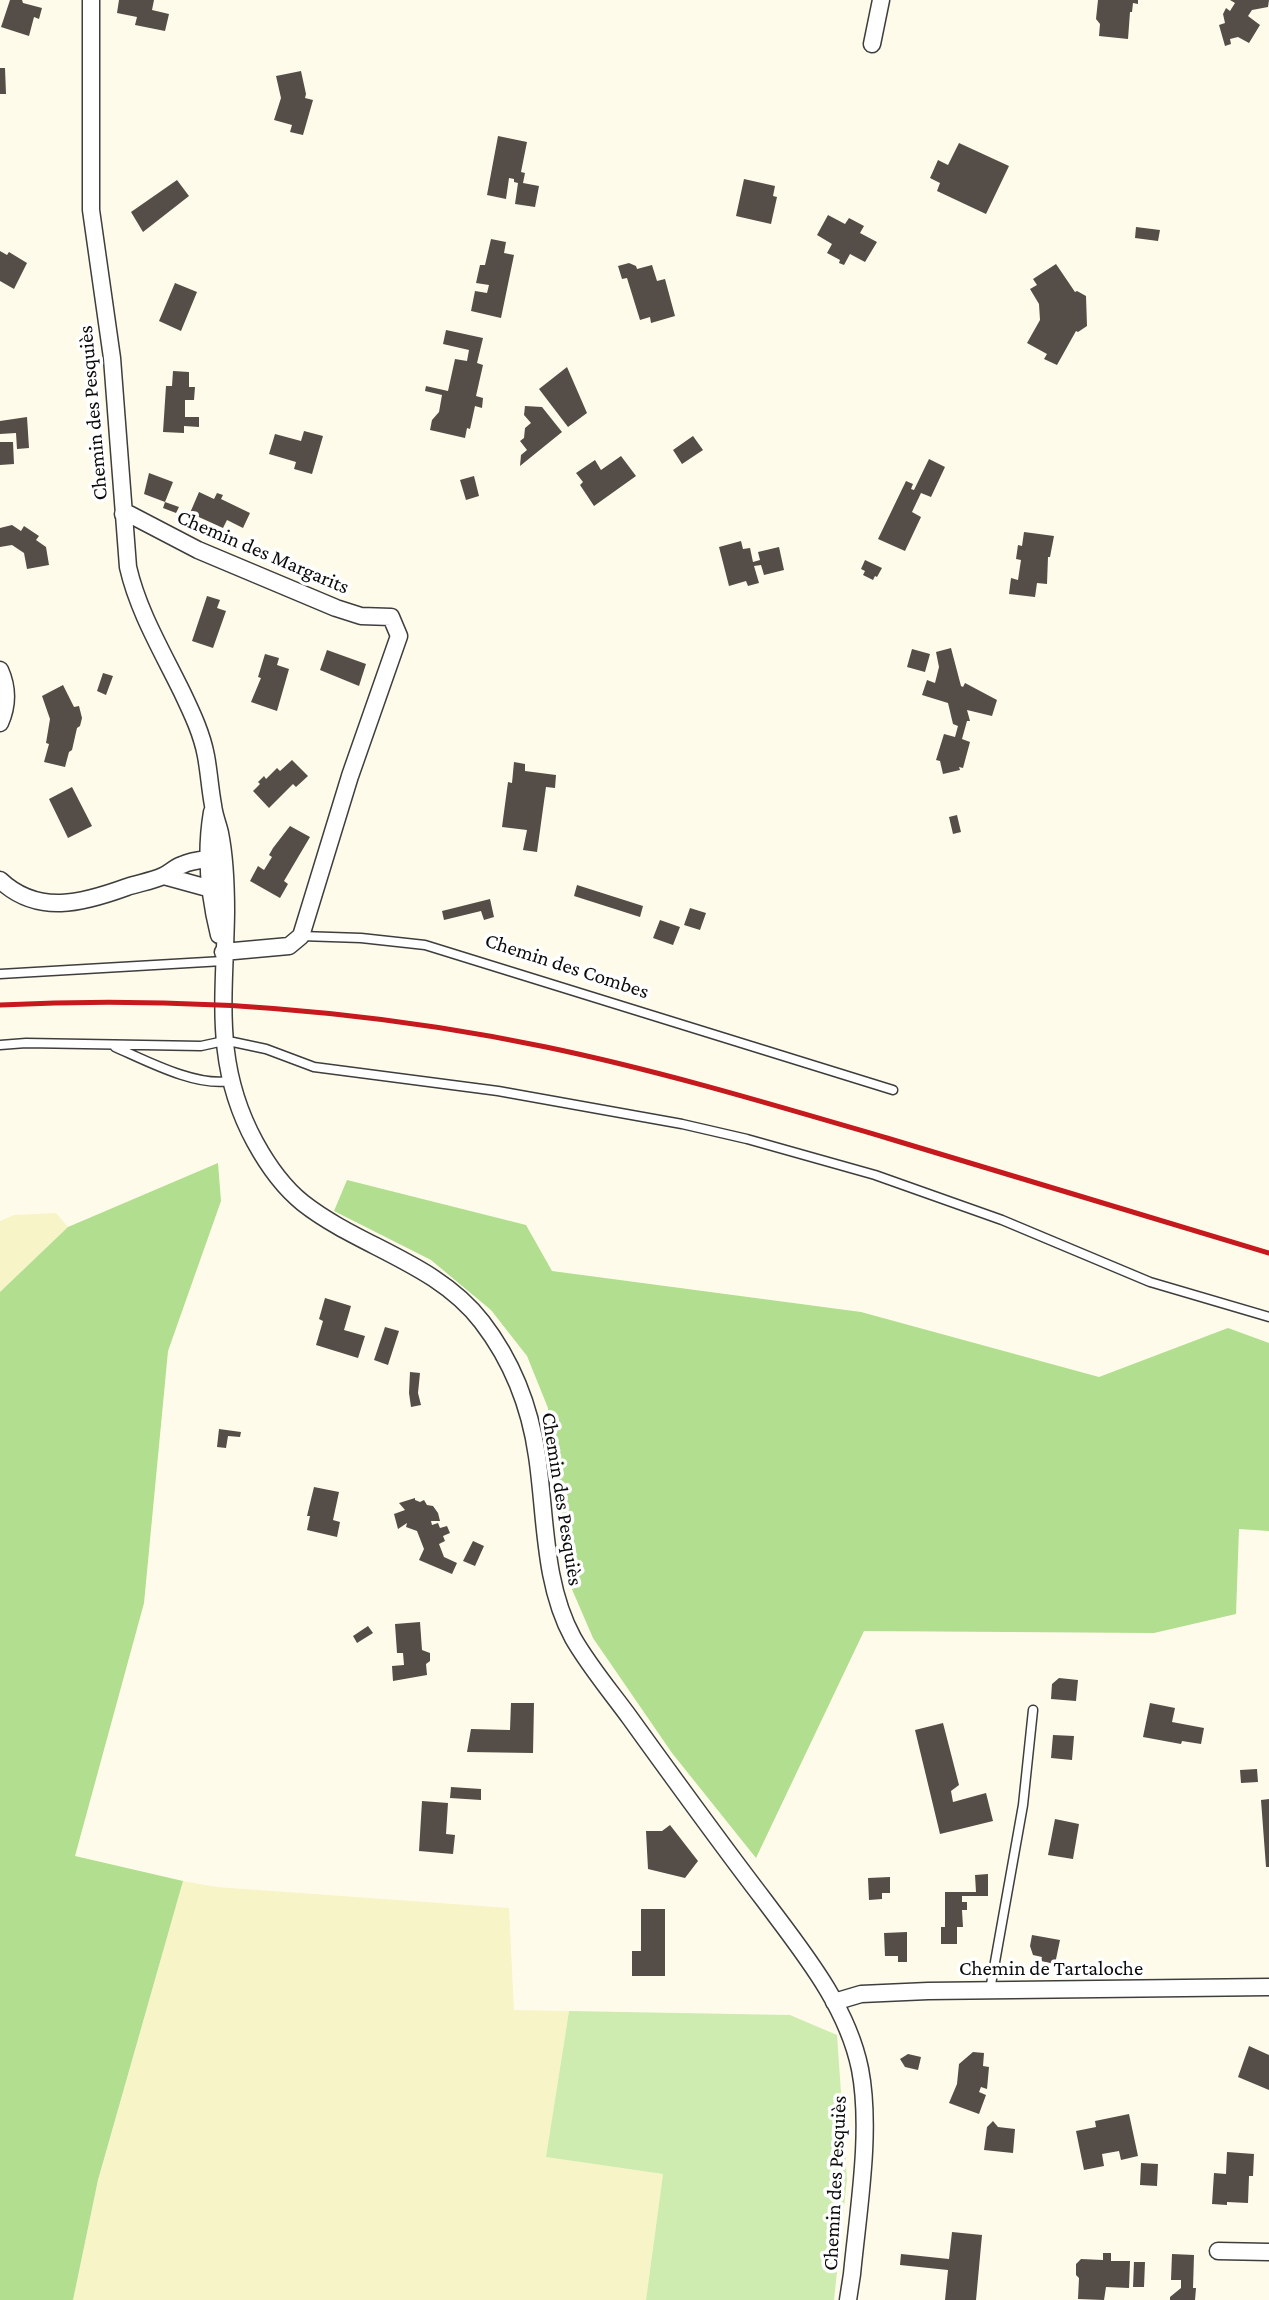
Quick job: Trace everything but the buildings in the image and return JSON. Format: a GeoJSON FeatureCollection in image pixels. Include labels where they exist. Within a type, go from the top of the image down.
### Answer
{"type":"FeatureCollection","features":[{"type":"Feature","properties":{"kind":"street","name":"Chemin des Pesquiès"},"geometry":{"type":"LineString","coordinates":[[91,0],[91,210],[112,358],[128,567],[134,593],[195,719],[206,751],[224,871],[226,912],[223,1041],[230,1081],[253,1139],[282,1183],[302,1202],[327,1219],[422,1271],[461,1298],[480,1318],[498,1345],[516,1376],[527,1408],[537,1452],[548,1557],[559,1604],[573,1638],[804,1954],[852,2037],[860,2071],[865,2114],[848,2300]]}},
{"type":"Feature","properties":{"kind":"street"},"geometry":{"type":"LineString","coordinates":[[872,44],[881,0]]}},
{"type":"Feature","properties":{"kind":"street","name":"Chemin des Margarits"},"geometry":{"type":"LineString","coordinates":[[122,514],[129,514],[198,550],[336,608],[360,616],[391,617],[399,636],[350,776],[301,936]]}},
{"type":"Feature","properties":{"kind":"street"},"geometry":{"type":"LineString","coordinates":[[0,670],[6,692],[6,709],[0,723]]}},
{"type":"Feature","properties":{"kind":"street","name":"Chemin des Pesquiès"},"geometry":{"type":"LineString","coordinates":[[213,806],[208,831],[208,859],[223,956]]}},
{"type":"Feature","properties":{"kind":"street"},"geometry":{"type":"LineString","coordinates":[[0,880],[24,897],[41,903],[57,904],[90,900],[164,876],[180,865],[208,859],[224,871],[211,886],[204,887],[164,876]]}},
{"type":"Feature","properties":{"kind":"street","name":"Chemin des Combes"},"geometry":{"type":"LineString","coordinates":[[223,956],[289,946],[301,936]]}},
{"type":"Feature","properties":{"kind":"street","name":"Chemin de Tartaloche"},"geometry":{"type":"LineString","coordinates":[[834,2002],[861,1994],[1269,1987]]}},
{"type":"Feature","properties":{"kind":"street"},"geometry":{"type":"LineString","coordinates":[[1218,2251],[1269,2252]]}},
{"type":"Feature","properties":{"kind":"lane","name":"Chemin des Combes"},"geometry":{"type":"LineString","coordinates":[[301,936],[361,938],[425,945],[893,1090]]}},
{"type":"Feature","properties":{"kind":"lane"},"geometry":{"type":"LineString","coordinates":[[0,974],[223,956]]}},
{"type":"Feature","properties":{"kind":"lane"},"geometry":{"type":"LineString","coordinates":[[0,1045],[26,1043],[201,1046],[223,1041],[266,1049],[314,1067],[498,1091],[682,1124],[747,1139],[874,1175],[1002,1220],[1150,1282],[1269,1317]]}},
{"type":"Feature","properties":{"kind":"lane"},"geometry":{"type":"LineString","coordinates":[[113,1046],[155,1065],[191,1077],[220,1083],[230,1081]]}},
{"type":"Feature","properties":{"kind":"lane"},"geometry":{"type":"LineString","coordinates":[[990,1990],[1023,1805],[1033,1710]]}},
{"type":"Feature","properties":{"kind":"shaded area"},"geometry":{"type":"Polygon","coordinates":[[[56,1213],[68,1227],[0,1292],[0,1221],[14,1215],[56,1213]]]}},
{"type":"Feature","properties":{"kind":"shaded area"},"geometry":{"type":"Polygon","coordinates":[[[183,1881],[217,1887],[509,1908],[514,2010],[569,2011],[546,2157],[663,2174],[646,2300],[73,2300],[98,2181],[183,1881]]]}},
{"type":"Feature","properties":{"kind":"green space"},"geometry":{"type":"Polygon","coordinates":[[[218,1163],[221,1201],[168,1351],[144,1603],[75,1856],[183,1881],[98,2180],[73,2300],[0,2300],[0,1292],[68,1227],[218,1163]]]}},
{"type":"Feature","properties":{"kind":"green space"},"geometry":{"type":"Polygon","coordinates":[[[347,1180],[526,1225],[552,1271],[861,1312],[1099,1377],[1228,1328],[1269,1343],[1269,1531],[1239,1529],[1236,1614],[1154,1633],[864,1631],[756,1858],[672,1753],[593,1638],[571,1587],[549,1465],[548,1408],[527,1356],[491,1310],[431,1260],[334,1211],[347,1180]]]}},
{"type":"Feature","properties":{"kind":"green space"},"geometry":{"type":"Polygon","coordinates":[[[569,2011],[790,2015],[837,2035],[847,2179],[834,2300],[646,2300],[663,2174],[546,2157],[569,2011]]]}},
{"type":"Feature","properties":{"kind":"railway"},"geometry":{"type":"LineString","coordinates":[[0,1005],[137,1003],[274,1009],[411,1024],[546,1047],[760,1101],[1269,1253]]}}]}
